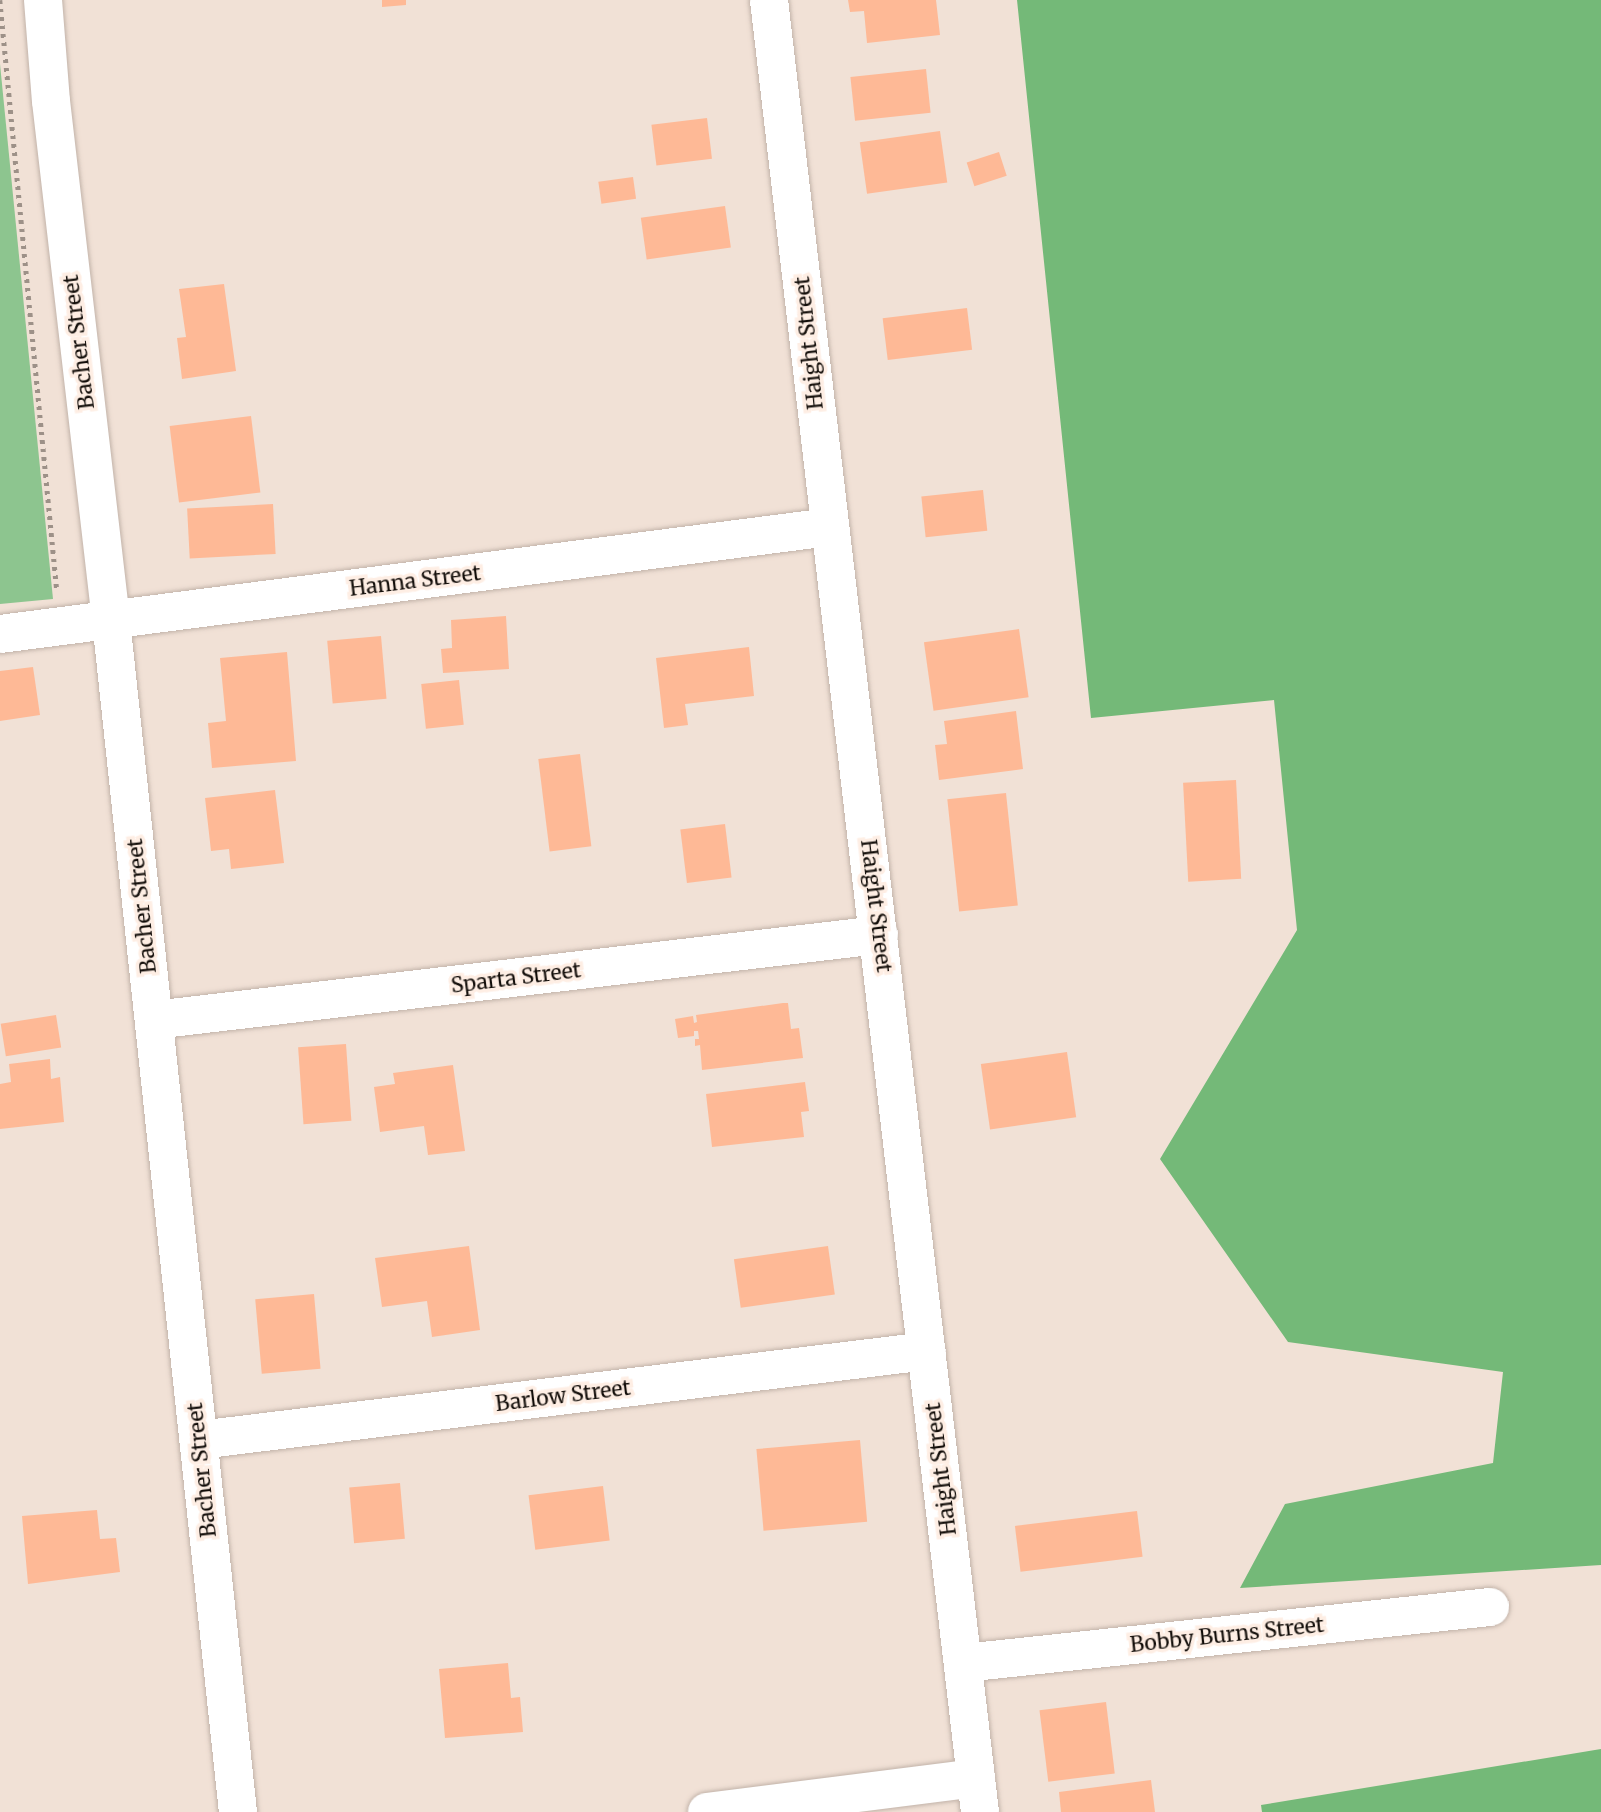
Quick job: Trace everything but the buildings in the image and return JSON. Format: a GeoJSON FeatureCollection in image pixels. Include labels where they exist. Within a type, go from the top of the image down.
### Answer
{"type":"FeatureCollection","features":[{"type":"Feature","properties":{"kind":"street","name":"Bacher Street"},"geometry":{"type":"LineString","coordinates":[[43,0],[51,101],[111,620],[238,1812]]}},
{"type":"Feature","properties":{"kind":"street","name":"Haight Street"},"geometry":{"type":"LineString","coordinates":[[769,0],[978,1795]]}},
{"type":"Feature","properties":{"kind":"street","name":"Hanna Street"},"geometry":{"type":"LineString","coordinates":[[0,634],[829,527]]}},
{"type":"Feature","properties":{"kind":"street","name":"Sparta Street"},"geometry":{"type":"LineString","coordinates":[[154,1020],[879,935]]}},
{"type":"Feature","properties":{"kind":"street","name":"Barlow Street"},"geometry":{"type":"LineString","coordinates":[[199,1440],[928,1351]]}},
{"type":"Feature","properties":{"kind":"street","name":"Bobby Burns Street"},"geometry":{"type":"LineString","coordinates":[[964,1663],[1490,1607]]}},
{"type":"Feature","properties":{"kind":"street"},"geometry":{"type":"LineString","coordinates":[[707,1812],[978,1795]]}},
{"type":"Feature","properties":{"kind":"path"},"geometry":{"type":"LineString","coordinates":[[0,0],[58,602]]}},
{"type":"Feature","properties":{"kind":"green space"},"geometry":{"type":"Polygon","coordinates":[[[1017,0],[1601,0],[1601,1565],[1240,1588],[1285,1504],[1493,1463],[1503,1372],[1288,1342],[1160,1159],[1297,930],[1274,700],[1091,718],[1017,0]]]}},
{"type":"Feature","properties":{"kind":"green space"},"geometry":{"type":"Polygon","coordinates":[[[0,64],[53,599],[0,604],[0,64]]]}},
{"type":"Feature","properties":{"kind":"green space"},"geometry":{"type":"Polygon","coordinates":[[[1601,1749],[1601,1812],[1262,1812],[1261,1805],[1601,1749]]]}}]}
